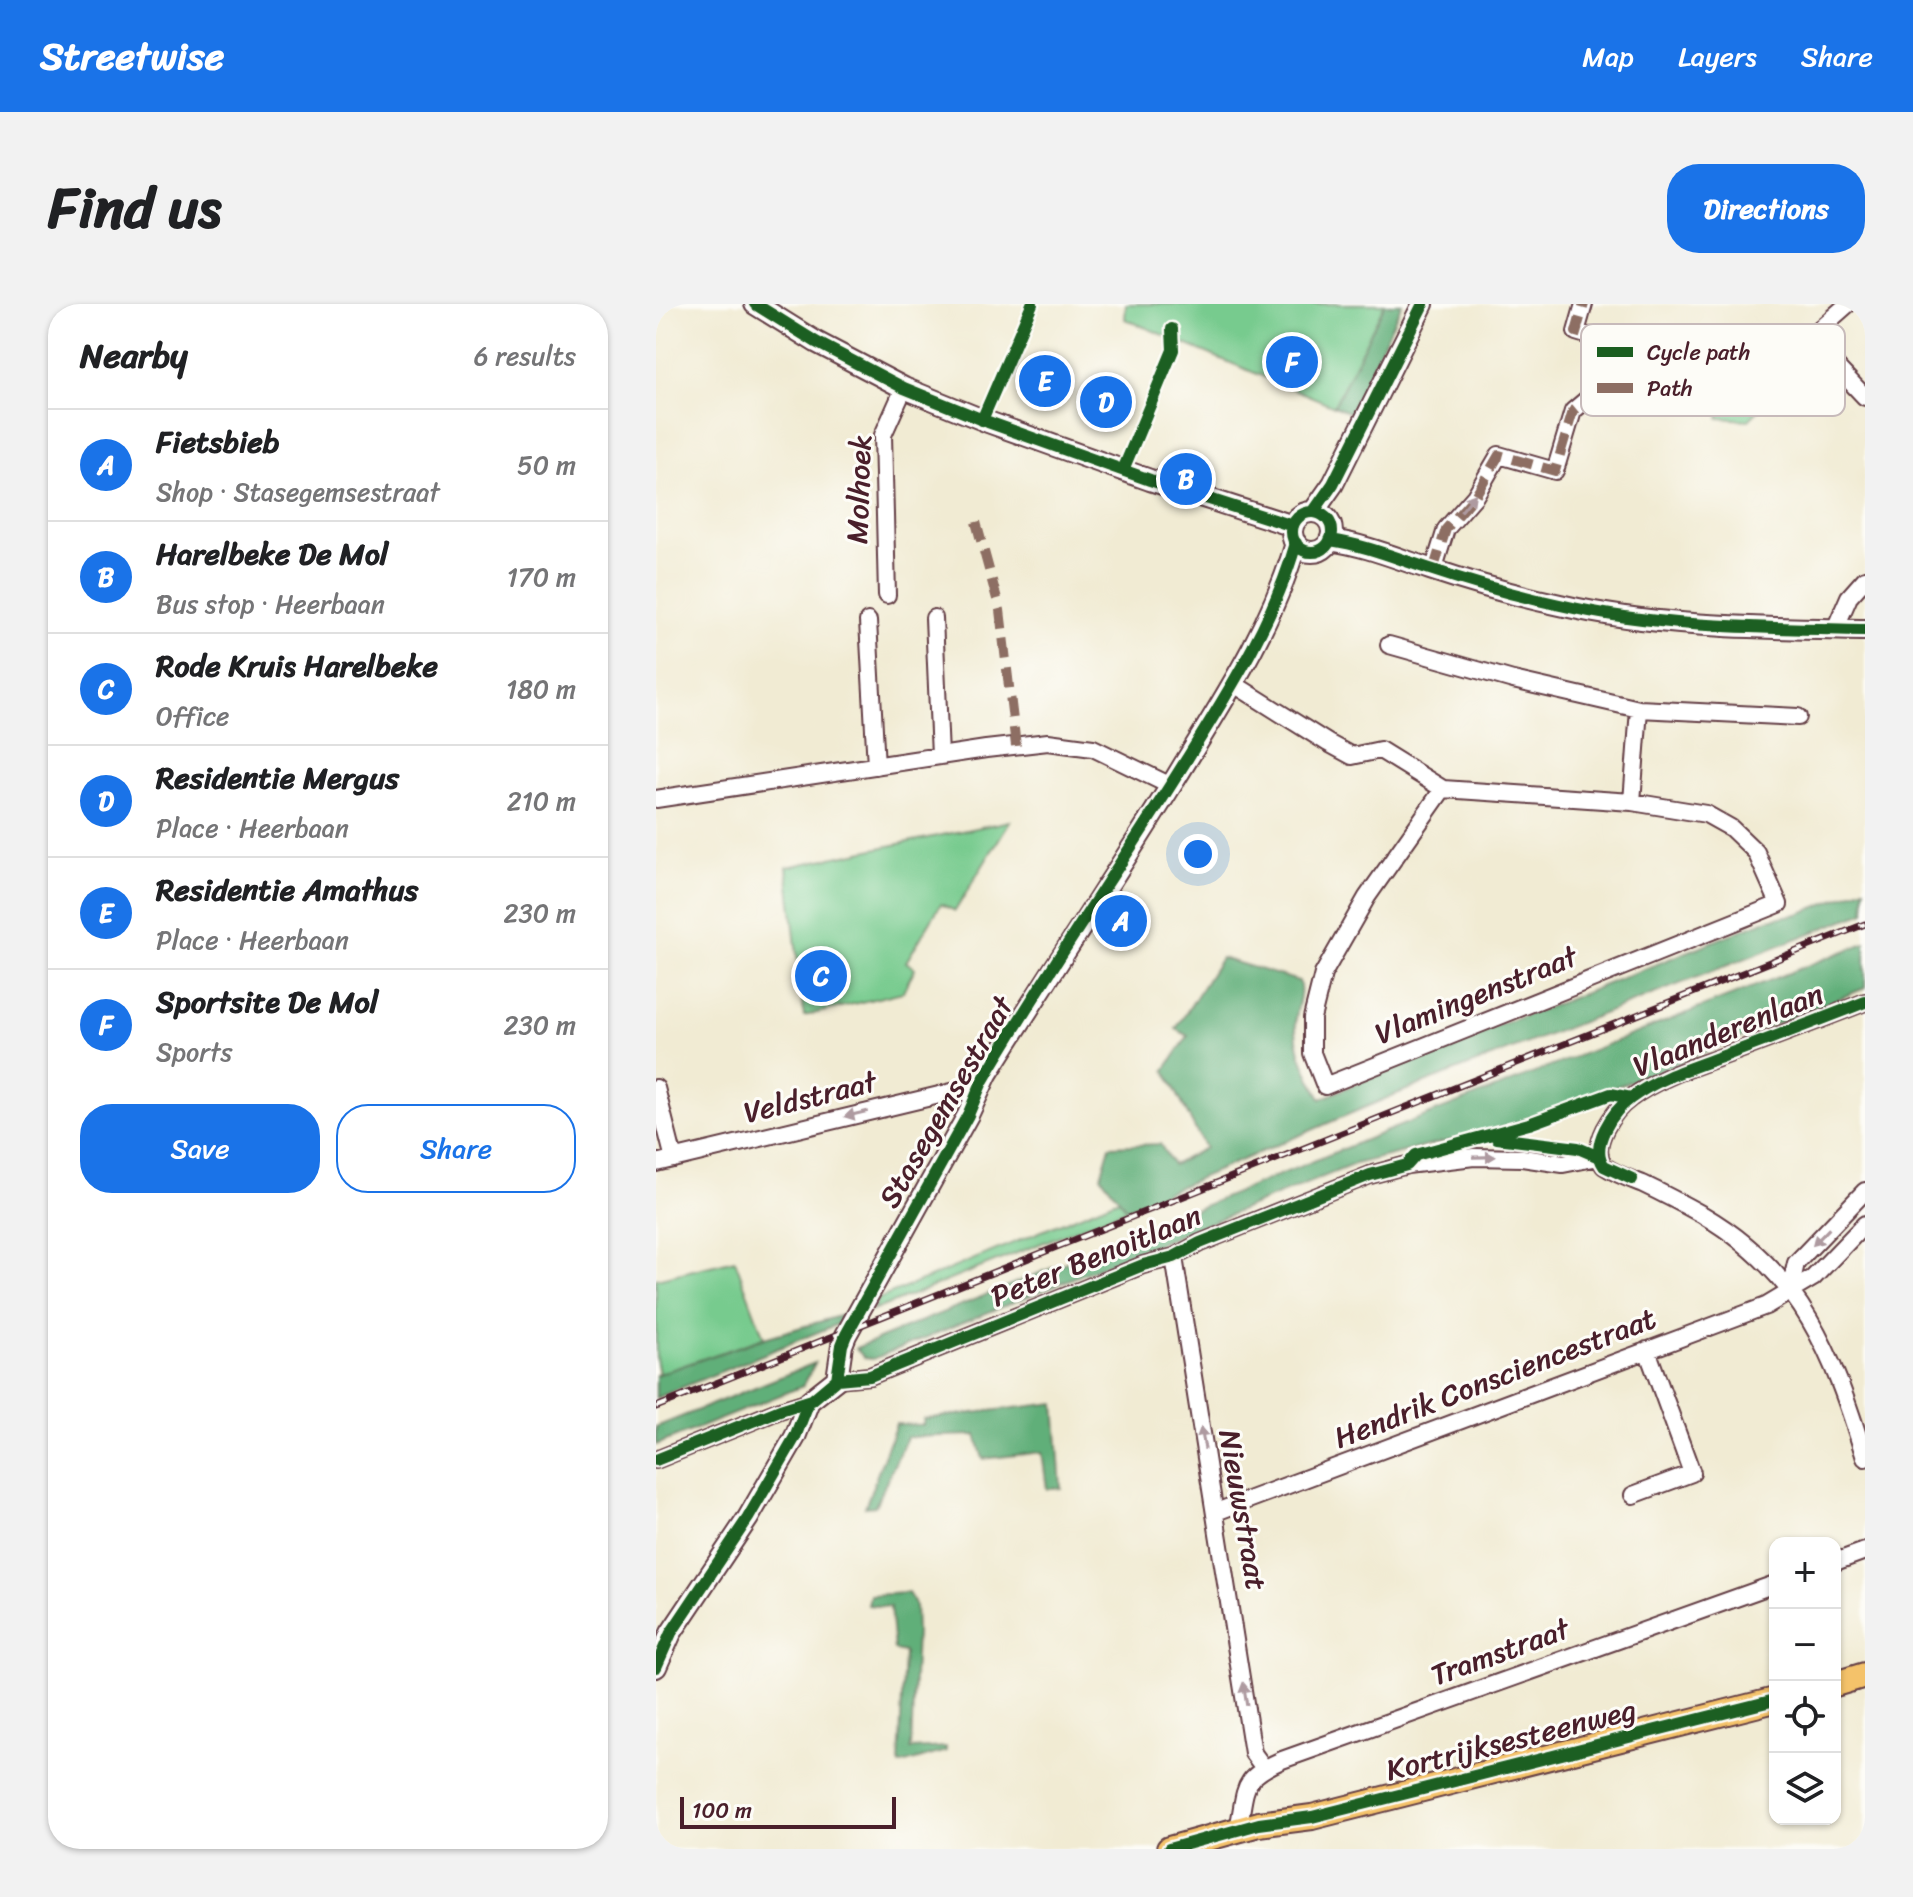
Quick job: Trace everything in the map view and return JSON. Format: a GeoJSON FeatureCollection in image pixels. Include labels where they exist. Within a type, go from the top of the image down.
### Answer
{"type":"FeatureCollection","features":[{"type":"Feature","properties":{"kind":"main road"},"geometry":{"type":"LineString","coordinates":[[1841,1682],[1865,1675]]}},
{"type":"Feature","properties":{"kind":"main road","name":"Kortrijksesteenweg"},"geometry":{"type":"LineString","coordinates":[[1216,1848],[1253,1830],[1769,1702]]}},
{"type":"Feature","properties":{"kind":"main road"},"geometry":{"type":"LineString","coordinates":[[1177,1848],[1253,1830]]}},
{"type":"Feature","properties":{"kind":"street"},"geometry":{"type":"LineString","coordinates":[[755,304],[816,342],[904,388],[988,422],[1150,480],[1318,551],[1325,548],[1325,524],[1333,484],[1423,304]]}},
{"type":"Feature","properties":{"kind":"street"},"geometry":{"type":"LineString","coordinates":[[1581,333],[1576,332],[1584,304]]}},
{"type":"Feature","properties":{"kind":"street"},"geometry":{"type":"LineString","coordinates":[[1826,324],[1848,304]]}},
{"type":"Feature","properties":{"kind":"street"},"geometry":{"type":"LineString","coordinates":[[1845,376],[1865,397]]}},
{"type":"Feature","properties":{"kind":"street","name":"Molhoek"},"geometry":{"type":"LineString","coordinates":[[887,595],[883,435],[904,388]]}},
{"type":"Feature","properties":{"kind":"street"},"geometry":{"type":"LineString","coordinates":[[1433,571],[1446,529],[1475,496],[1499,455],[1555,471],[1573,411],[1581,404]]}},
{"type":"Feature","properties":{"kind":"street"},"geometry":{"type":"LineString","coordinates":[[1298,540],[1298,517],[1325,524],[1357,544],[1433,571],[1560,605],[1626,617],[1677,623],[1865,630]]}},
{"type":"Feature","properties":{"kind":"street","name":"Stasegemsestraat"},"geometry":{"type":"LineString","coordinates":[[837,1379],[846,1335],[987,1074],[1234,684],[1289,568],[1298,540]]}},
{"type":"Feature","properties":{"kind":"street"},"geometry":{"type":"LineString","coordinates":[[1835,629],[1849,597],[1865,579]]}},
{"type":"Feature","properties":{"kind":"street"},"geometry":{"type":"LineString","coordinates":[[934,618],[940,756]]}},
{"type":"Feature","properties":{"kind":"street"},"geometry":{"type":"LineString","coordinates":[[868,621],[876,766]]}},
{"type":"Feature","properties":{"kind":"street"},"geometry":{"type":"LineString","coordinates":[[1389,645],[1513,680],[1639,709],[1798,717]]}},
{"type":"Feature","properties":{"kind":"street","name":"Vlamingenstraat"},"geometry":{"type":"LineString","coordinates":[[1234,684],[1340,750],[1352,756],[1380,750],[1443,789],[1632,802],[1706,814],[1731,828],[1756,852],[1779,904],[1325,1086],[1312,1053],[1312,1018],[1323,974],[1367,897],[1443,789]]}},
{"type":"Feature","properties":{"kind":"street"},"geometry":{"type":"LineString","coordinates":[[1632,802],[1639,709]]}},
{"type":"Feature","properties":{"kind":"street"},"geometry":{"type":"LineString","coordinates":[[656,799],[1048,742],[1093,748],[1171,786]]}},
{"type":"Feature","properties":{"kind":"street","name":"Vlaanderenlaan"},"geometry":{"type":"LineString","coordinates":[[1599,1157],[1599,1141],[1621,1107],[1647,1088],[1865,1002]]}},
{"type":"Feature","properties":{"kind":"street"},"geometry":{"type":"LineString","coordinates":[[656,1088],[674,1159]]}},
{"type":"Feature","properties":{"kind":"street","name":"Veldstraat"},"geometry":{"type":"LineString","coordinates":[[656,1163],[956,1091],[976,1098]]}},
{"type":"Feature","properties":{"kind":"street","name":"Peter Benoitlaan"},"geometry":{"type":"LineString","coordinates":[[837,1379],[870,1376],[1129,1271],[1174,1257],[1200,1243],[1370,1175],[1407,1165],[1474,1157],[1568,1164],[1599,1157]]}},
{"type":"Feature","properties":{"kind":"street"},"geometry":{"type":"LineString","coordinates":[[1599,1157],[1604,1166],[1612,1171],[1679,1201],[1712,1220],[1765,1262],[1790,1290],[1809,1316],[1840,1379],[1865,1458]]}},
{"type":"Feature","properties":{"kind":"street"},"geometry":{"type":"LineString","coordinates":[[1790,1290],[1796,1263],[1865,1191]]}},
{"type":"Feature","properties":{"kind":"street","name":"Hendrik Consciencestraat"},"geometry":{"type":"LineString","coordinates":[[1216,1512],[1766,1306],[1813,1278],[1865,1224]]}},
{"type":"Feature","properties":{"kind":"street","name":"Nieuwstraat"},"geometry":{"type":"LineString","coordinates":[[1174,1257],[1253,1753],[1264,1768]]}},
{"type":"Feature","properties":{"kind":"street"},"geometry":{"type":"LineString","coordinates":[[1633,1495],[1692,1473],[1647,1350]]}},
{"type":"Feature","properties":{"kind":"street"},"geometry":{"type":"LineString","coordinates":[[656,1460],[809,1401],[837,1379]]}},
{"type":"Feature","properties":{"kind":"street"},"geometry":{"type":"LineString","coordinates":[[657,1660],[772,1478],[795,1437],[809,1401]]}},
{"type":"Feature","properties":{"kind":"street"},"geometry":{"type":"LineString","coordinates":[[1841,1560],[1865,1551]]}},
{"type":"Feature","properties":{"kind":"street","name":"Tramstraat"},"geometry":{"type":"LineString","coordinates":[[1253,1830],[1242,1799],[1250,1782],[1264,1768],[1769,1586]]}},
{"type":"Feature","properties":{"kind":"green space"},"geometry":{"type":"Polygon","coordinates":[[[1126,304],[1385,304],[1334,406],[1125,319],[1126,304]]]}},
{"type":"Feature","properties":{"kind":"green space"},"geometry":{"type":"Polygon","coordinates":[[[1385,304],[1402,304],[1350,413],[1334,406],[1385,304]]]}},
{"type":"Feature","properties":{"kind":"green space"},"geometry":{"type":"Polygon","coordinates":[[[1719,416],[1753,416],[1749,420],[1719,416]]]}},
{"type":"Feature","properties":{"kind":"green space"},"geometry":{"type":"Polygon","coordinates":[[[1010,821],[955,911],[941,904],[906,962],[915,968],[903,992],[804,1016],[787,867],[1010,821]]]}},
{"type":"Feature","properties":{"kind":"green space"},"geometry":{"type":"Polygon","coordinates":[[[1865,888],[1865,912],[1394,1095],[1127,1209],[1101,1176],[1110,1146],[1160,1144],[1173,1165],[1205,1148],[1165,1070],[1188,1036],[1176,1029],[1221,958],[1299,981],[1297,1040],[1321,1099],[1450,1043],[1769,919],[1798,914],[1865,888]]]}},
{"type":"Feature","properties":{"kind":"green space"},"geometry":{"type":"Polygon","coordinates":[[[1865,943],[1865,988],[1648,1075],[1505,1127],[1355,1164],[873,1359],[864,1358],[856,1348],[1382,1133],[1865,943]]]}},
{"type":"Feature","properties":{"kind":"green space"},"geometry":{"type":"Polygon","coordinates":[[[1119,1199],[1127,1209],[872,1311],[878,1299],[1119,1199]]]}},
{"type":"Feature","properties":{"kind":"green space"},"geometry":{"type":"Polygon","coordinates":[[[735,1260],[764,1338],[659,1374],[656,1358],[656,1279],[735,1260]]]}},
{"type":"Feature","properties":{"kind":"green space"},"geometry":{"type":"Polygon","coordinates":[[[843,1315],[838,1324],[656,1398],[656,1375],[843,1315]]]}},
{"type":"Feature","properties":{"kind":"green space"},"geometry":{"type":"Polygon","coordinates":[[[815,1363],[803,1386],[656,1445],[656,1427],[815,1363]]]}},
{"type":"Feature","properties":{"kind":"green space"},"geometry":{"type":"Polygon","coordinates":[[[1055,1403],[1061,1488],[1047,1489],[1042,1452],[983,1459],[976,1435],[907,1437],[875,1506],[865,1507],[896,1424],[923,1425],[924,1419],[1055,1403]]]}},
{"type":"Feature","properties":{"kind":"green space"},"geometry":{"type":"Polygon","coordinates":[[[908,1593],[915,1604],[916,1632],[911,1749],[946,1747],[946,1751],[899,1765],[904,1652],[894,1650],[890,1607],[868,1605],[870,1595],[908,1593]]]}},
{"type":"Feature","properties":{"kind":"railway"},"geometry":{"type":"LineString","coordinates":[[656,1407],[1865,924]]}},
{"type":"Feature","properties":{"kind":"marked path"},"geometry":{"type":"LineString","coordinates":[[1581,333],[1576,332],[1584,304]]}},
{"type":"Feature","properties":{"kind":"marked path"},"geometry":{"type":"LineString","coordinates":[[1433,571],[1446,529],[1475,496],[1499,455],[1555,471],[1573,411],[1581,404]]}},
{"type":"Feature","properties":{"kind":"marked path"},"geometry":{"type":"LineString","coordinates":[[976,522],[1000,610],[1016,746]]}},
{"type":"Feature","properties":{"kind":"cycle path"},"geometry":{"type":"LineString","coordinates":[[755,304],[816,342],[904,388],[988,422],[1150,480],[1293,526]]}},
{"type":"Feature","properties":{"kind":"cycle path"},"geometry":{"type":"LineString","coordinates":[[982,420],[1032,304]]}},
{"type":"Feature","properties":{"kind":"cycle path"},"geometry":{"type":"LineString","coordinates":[[1314,511],[1333,484],[1423,304]]}},
{"type":"Feature","properties":{"kind":"cycle path"},"geometry":{"type":"LineString","coordinates":[[1123,470],[1173,350],[1172,329]]}},
{"type":"Feature","properties":{"kind":"cycle path"},"geometry":{"type":"LineString","coordinates":[[1312,512],[1326,518],[1332,532],[1326,546],[1312,552],[1298,546],[1292,532],[1298,518],[1312,512]]}},
{"type":"Feature","properties":{"kind":"cycle path"},"geometry":{"type":"LineString","coordinates":[[1330,540],[1368,548],[1511,593],[1597,613],[1712,625],[1865,630]]}},
{"type":"Feature","properties":{"kind":"cycle path"},"geometry":{"type":"LineString","coordinates":[[837,1379],[846,1335],[968,1115],[982,1082],[1234,681],[1276,600],[1296,543]]}},
{"type":"Feature","properties":{"kind":"cycle path"},"geometry":{"type":"LineString","coordinates":[[1632,1179],[1604,1166],[1599,1148],[1605,1129],[1631,1098],[1674,1074],[1865,1002]]}},
{"type":"Feature","properties":{"kind":"cycle path"},"geometry":{"type":"LineString","coordinates":[[656,1460],[812,1400],[837,1379],[870,1376],[1143,1265],[1174,1257],[1200,1243],[1370,1175],[1407,1165],[1416,1155],[1529,1124],[1611,1094],[1631,1098]]}},
{"type":"Feature","properties":{"kind":"cycle path"},"geometry":{"type":"LineString","coordinates":[[1497,1138],[1578,1148],[1599,1157]]}},
{"type":"Feature","properties":{"kind":"cycle path"},"geometry":{"type":"LineString","coordinates":[[656,1667],[671,1633],[748,1518],[795,1437],[809,1401]]}},
{"type":"Feature","properties":{"kind":"cycle path"},"geometry":{"type":"LineString","coordinates":[[1169,1849],[1259,1824],[1312,1817],[1769,1702]]}},
{"type":"Feature","properties":{"kind":"place","name":"Sportsite De Mol"},"geometry":{"type":"Point","coordinates":[1292,362]}},
{"type":"Feature","properties":{"kind":"place","name":"Residentie Amathus"},"geometry":{"type":"Point","coordinates":[1045,381]}},
{"type":"Feature","properties":{"kind":"place","name":"Residentie Mergus"},"geometry":{"type":"Point","coordinates":[1106,402]}},
{"type":"Feature","properties":{"kind":"place","name":"Harelbeke De Mol"},"geometry":{"type":"Point","coordinates":[1186,479]}},
{"type":"Feature","properties":{"kind":"place","name":"Fietsbieb"},"geometry":{"type":"Point","coordinates":[1121,921]}},
{"type":"Feature","properties":{"kind":"place","name":"Rode Kruis Harelbeke"},"geometry":{"type":"Point","coordinates":[821,976]}}]}
